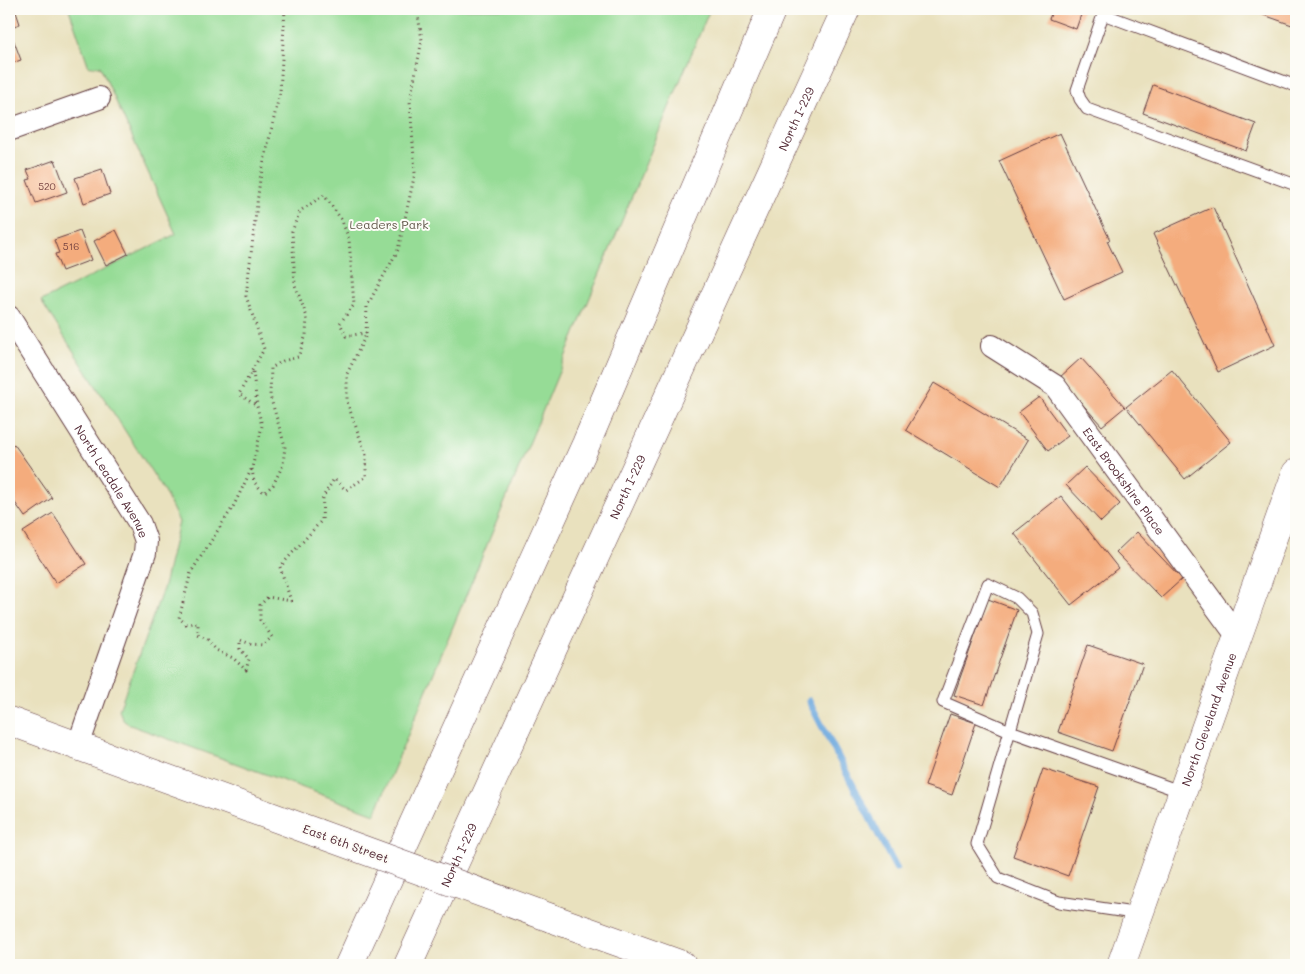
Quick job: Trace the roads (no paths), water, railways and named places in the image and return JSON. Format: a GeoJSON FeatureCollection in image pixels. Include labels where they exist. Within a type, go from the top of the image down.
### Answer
{"type":"FeatureCollection","features":[{"type":"Feature","properties":{"kind":"main road"},"geometry":{"type":"LineString","coordinates":[[349,965],[586,444],[772,9]]}},
{"type":"Feature","properties":{"kind":"main road","name":"North I-229"},"geometry":{"type":"LineString","coordinates":[[408,965],[580,594],[846,9]]}},
{"type":"Feature","properties":{"kind":"main road","name":"North Cleveland Avenue"},"geometry":{"type":"LineString","coordinates":[[1122,965],[1296,473]]}},
{"type":"Feature","properties":{"kind":"main road","name":"East 6th Street"},"geometry":{"type":"LineString","coordinates":[[9,721],[682,965]]}},
{"type":"Feature","properties":{"kind":"street"},"geometry":{"type":"LineString","coordinates":[[9,130],[99,98]]}},
{"type":"Feature","properties":{"kind":"street","name":"North Leadale Avenue"},"geometry":{"type":"LineString","coordinates":[[9,318],[140,524],[146,540],[142,560],[78,746]]}},
{"type":"Feature","properties":{"kind":"street","name":"East Brookshire Place"},"geometry":{"type":"LineString","coordinates":[[992,346],[1055,386],[1238,637]]}},
{"type":"Feature","properties":{"kind":"lane"},"geometry":{"type":"LineString","coordinates":[[1296,86],[1104,11],[1077,90],[1080,99],[1087,109],[1296,185]]}},
{"type":"Feature","properties":{"kind":"lane"},"geometry":{"type":"LineString","coordinates":[[1140,914],[1059,902],[998,878],[977,844],[1010,731],[1038,634],[1032,613],[1017,598],[988,584],[943,702],[1010,731],[1183,792]]}},
{"type":"Feature","properties":{"kind":"waterway"},"geometry":{"type":"LineString","coordinates":[[809,701],[896,868]]}},
{"type":"Feature","properties":{"kind":"park label","name":"Leaders Park"},"geometry":{"type":"Point","coordinates":[389,224]}}]}
